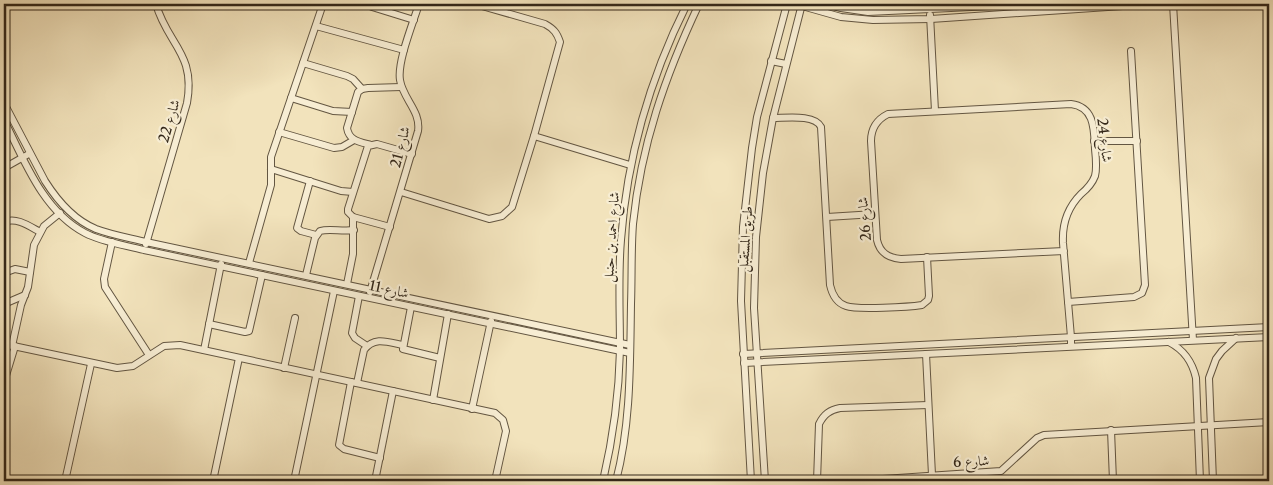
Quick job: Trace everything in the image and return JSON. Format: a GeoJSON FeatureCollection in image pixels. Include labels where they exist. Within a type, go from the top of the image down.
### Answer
{"type":"FeatureCollection","features":[{"type":"Feature","properties":{"kind":"street","name":"شارع 22"},"geometry":{"type":"LineString","coordinates":[[144,250],[188,103],[190,86],[189,70],[156,4]]}},
{"type":"Feature","properties":{"kind":"street"},"geometry":{"type":"LineString","coordinates":[[249,263],[269,193],[271,157],[323,4]]}},
{"type":"Feature","properties":{"kind":"street"},"geometry":{"type":"LineString","coordinates":[[372,4],[372,8],[414,20]]}},
{"type":"Feature","properties":{"kind":"street","name":"شارع 21"},"geometry":{"type":"LineString","coordinates":[[368,298],[418,131],[418,118],[401,86],[399,71],[419,4]]}},
{"type":"Feature","properties":{"kind":"street"},"geometry":{"type":"LineString","coordinates":[[401,192],[489,219],[502,216],[512,207],[560,42],[552,28],[545,24],[475,4]]}},
{"type":"Feature","properties":{"kind":"street","name":"شارع احمد بن حنبل"},"geometry":{"type":"LineString","coordinates":[[603,481],[617,400],[620,351],[620,242],[630,165],[647,99],[671,35],[686,4]]}},
{"type":"Feature","properties":{"kind":"street","name":"شارع احمد بن حنبل"},"geometry":{"type":"LineString","coordinates":[[616,481],[625,433],[629,393],[631,264],[633,225],[638,187],[645,149],[667,75],[699,4]]}},
{"type":"Feature","properties":{"kind":"street","name":"طريق المستقبل"},"geometry":{"type":"LineString","coordinates":[[751,481],[740,271],[746,192],[757,117],[787,4]]}},
{"type":"Feature","properties":{"kind":"street"},"geometry":{"type":"LineString","coordinates":[[825,4],[868,12],[1035,4]]}},
{"type":"Feature","properties":{"kind":"street"},"geometry":{"type":"LineString","coordinates":[[802,5],[820,12],[862,20],[931,19],[1152,4]]}},
{"type":"Feature","properties":{"kind":"street"},"geometry":{"type":"LineString","coordinates":[[1173,4],[1193,340]]}},
{"type":"Feature","properties":{"kind":"street","name":"طريق المستقبل"},"geometry":{"type":"LineString","coordinates":[[764,481],[754,300],[756,237],[772,118],[802,5]]}},
{"type":"Feature","properties":{"kind":"street"},"geometry":{"type":"LineString","coordinates":[[987,5],[988,15]]}},
{"type":"Feature","properties":{"kind":"street"},"geometry":{"type":"LineString","coordinates":[[930,10],[936,111]]}},
{"type":"Feature","properties":{"kind":"street"},"geometry":{"type":"LineString","coordinates":[[316,26],[404,50]]}},
{"type":"Feature","properties":{"kind":"street"},"geometry":{"type":"LineString","coordinates":[[671,35],[682,39]]}},
{"type":"Feature","properties":{"kind":"street"},"geometry":{"type":"LineString","coordinates":[[1068,302],[1134,297],[1144,290],[1146,280],[1131,51]]}},
{"type":"Feature","properties":{"kind":"street"},"geometry":{"type":"LineString","coordinates":[[772,61],[786,64]]}},
{"type":"Feature","properties":{"kind":"street"},"geometry":{"type":"LineString","coordinates":[[303,63],[347,76],[353,79],[362,89]]}},
{"type":"Feature","properties":{"kind":"street"},"geometry":{"type":"LineString","coordinates":[[401,86],[362,89],[356,97],[347,128],[350,137],[354,140],[370,145],[377,144],[412,154]]}},
{"type":"Feature","properties":{"kind":"street"},"geometry":{"type":"LineString","coordinates":[[291,98],[333,111],[352,112]]}},
{"type":"Feature","properties":{"kind":"street","name":"شارع 11"},"geometry":{"type":"LineString","coordinates":[[4,103],[30,154],[52,191],[81,221],[105,232],[630,345]]}},
{"type":"Feature","properties":{"kind":"street","name":"شارع 24"},"geometry":{"type":"LineString","coordinates":[[936,111],[1074,104],[1084,108],[1091,118],[1095,175],[1089,187],[1075,200],[1066,216],[1062,234],[1071,346]]}},
{"type":"Feature","properties":{"kind":"street","name":"شارع 26"},"geometry":{"type":"LineString","coordinates":[[936,111],[888,114],[881,118],[874,126],[871,141],[875,214],[878,244],[883,253],[897,258],[1064,251]]}},
{"type":"Feature","properties":{"kind":"street"},"geometry":{"type":"LineString","coordinates":[[772,118],[813,119],[820,123],[831,289],[836,299],[846,306],[875,307],[925,304],[929,296],[927,257]]}},
{"type":"Feature","properties":{"kind":"street","name":"شارع 11"},"geometry":{"type":"LineString","coordinates":[[4,120],[7,133],[44,194],[60,213],[84,233],[144,250],[630,353]]}},
{"type":"Feature","properties":{"kind":"street"},"geometry":{"type":"LineString","coordinates":[[279,132],[334,148],[342,147],[354,140]]}},
{"type":"Feature","properties":{"kind":"street"},"geometry":{"type":"LineString","coordinates":[[534,136],[630,165]]}},
{"type":"Feature","properties":{"kind":"street"},"geometry":{"type":"LineString","coordinates":[[1094,141],[1136,140]]}},
{"type":"Feature","properties":{"kind":"street"},"geometry":{"type":"LineString","coordinates":[[348,284],[353,254],[354,230],[353,218],[348,209],[366,149],[370,145]]}},
{"type":"Feature","properties":{"kind":"street"},"geometry":{"type":"LineString","coordinates":[[4,168],[30,154]]}},
{"type":"Feature","properties":{"kind":"street"},"geometry":{"type":"LineString","coordinates":[[271,170],[341,191],[353,192]]}},
{"type":"Feature","properties":{"kind":"street"},"geometry":{"type":"LineString","coordinates":[[310,182],[297,228],[316,235]]}},
{"type":"Feature","properties":{"kind":"street"},"geometry":{"type":"LineString","coordinates":[[4,382],[28,287],[32,252],[44,226],[60,213]]}},
{"type":"Feature","properties":{"kind":"street"},"geometry":{"type":"LineString","coordinates":[[827,217],[875,214]]}},
{"type":"Feature","properties":{"kind":"street"},"geometry":{"type":"LineString","coordinates":[[353,218],[390,228]]}},
{"type":"Feature","properties":{"kind":"street"},"geometry":{"type":"LineString","coordinates":[[4,222],[9,220],[17,221],[40,232]]}},
{"type":"Feature","properties":{"kind":"street"},"geometry":{"type":"LineString","coordinates":[[306,276],[316,235],[320,231],[325,229],[341,232],[354,230]]}},
{"type":"Feature","properties":{"kind":"street"},"geometry":{"type":"LineString","coordinates":[[112,242],[104,287],[149,356]]}},
{"type":"Feature","properties":{"kind":"street"},"geometry":{"type":"LineString","coordinates":[[204,350],[223,258]]}},
{"type":"Feature","properties":{"kind":"street"},"geometry":{"type":"LineString","coordinates":[[4,273],[15,269],[30,272]]}},
{"type":"Feature","properties":{"kind":"street"},"geometry":{"type":"LineString","coordinates":[[209,324],[245,332],[249,331],[262,275]]}},
{"type":"Feature","properties":{"kind":"street"},"geometry":{"type":"LineString","coordinates":[[294,481],[334,291]]}},
{"type":"Feature","properties":{"kind":"street"},"geometry":{"type":"LineString","coordinates":[[4,304],[25,295]]}},
{"type":"Feature","properties":{"kind":"street"},"geometry":{"type":"LineString","coordinates":[[359,296],[352,333],[367,346]]}},
{"type":"Feature","properties":{"kind":"street"},"geometry":{"type":"LineString","coordinates":[[410,306],[402,345],[403,349],[440,358]]}},
{"type":"Feature","properties":{"kind":"street"},"geometry":{"type":"LineString","coordinates":[[433,400],[448,314]]}},
{"type":"Feature","properties":{"kind":"street"},"geometry":{"type":"LineString","coordinates":[[472,408],[492,314]]}},
{"type":"Feature","properties":{"kind":"street"},"geometry":{"type":"LineString","coordinates":[[284,368],[295,318]]}},
{"type":"Feature","properties":{"kind":"street"},"geometry":{"type":"LineString","coordinates":[[743,354],[1269,327]]}},
{"type":"Feature","properties":{"kind":"street"},"geometry":{"type":"LineString","coordinates":[[744,363],[1269,337]]}},
{"type":"Feature","properties":{"kind":"street"},"geometry":{"type":"LineString","coordinates":[[1213,481],[1209,378],[1216,359],[1236,338]]}},
{"type":"Feature","properties":{"kind":"street"},"geometry":{"type":"LineString","coordinates":[[600,347],[601,339]]}},
{"type":"Feature","properties":{"kind":"street"},"geometry":{"type":"LineString","coordinates":[[380,458],[339,446],[364,350],[376,341],[402,345]]}},
{"type":"Feature","properties":{"kind":"street"},"geometry":{"type":"LineString","coordinates":[[1168,341],[1184,352],[1190,360],[1196,378],[1200,481]]}},
{"type":"Feature","properties":{"kind":"street"},"geometry":{"type":"LineString","coordinates":[[4,344],[109,368],[133,366],[164,346],[172,345],[204,350],[495,414],[504,420],[506,426],[495,481]]}},
{"type":"Feature","properties":{"kind":"street"},"geometry":{"type":"LineString","coordinates":[[941,344],[942,353]]}},
{"type":"Feature","properties":{"kind":"street"},"geometry":{"type":"LineString","coordinates":[[926,354],[932,475]]}},
{"type":"Feature","properties":{"kind":"street"},"geometry":{"type":"LineString","coordinates":[[213,481],[239,358]]}},
{"type":"Feature","properties":{"kind":"street"},"geometry":{"type":"LineString","coordinates":[[65,481],[91,364]]}},
{"type":"Feature","properties":{"kind":"street"},"geometry":{"type":"LineString","coordinates":[[1196,378],[1202,375],[1209,378]]}},
{"type":"Feature","properties":{"kind":"street"},"geometry":{"type":"LineString","coordinates":[[375,481],[393,392]]}},
{"type":"Feature","properties":{"kind":"street"},"geometry":{"type":"LineString","coordinates":[[817,481],[819,424],[823,416],[831,410],[840,408],[928,405]]}},
{"type":"Feature","properties":{"kind":"street","name":"شارع 6"},"geometry":{"type":"LineString","coordinates":[[879,481],[883,479],[1001,471],[1040,436],[1110,430],[1269,422]]}},
{"type":"Feature","properties":{"kind":"street"},"geometry":{"type":"LineString","coordinates":[[1110,430],[1113,481]]}},
{"type":"Feature","properties":{"kind":"street"},"geometry":{"type":"LineString","coordinates":[[1199,458],[1206,461],[1212,457]]}},
{"type":"Feature","properties":{"kind":"street"},"geometry":{"type":"LineString","coordinates":[[1200,473],[1206,469],[1213,472]]}}]}
